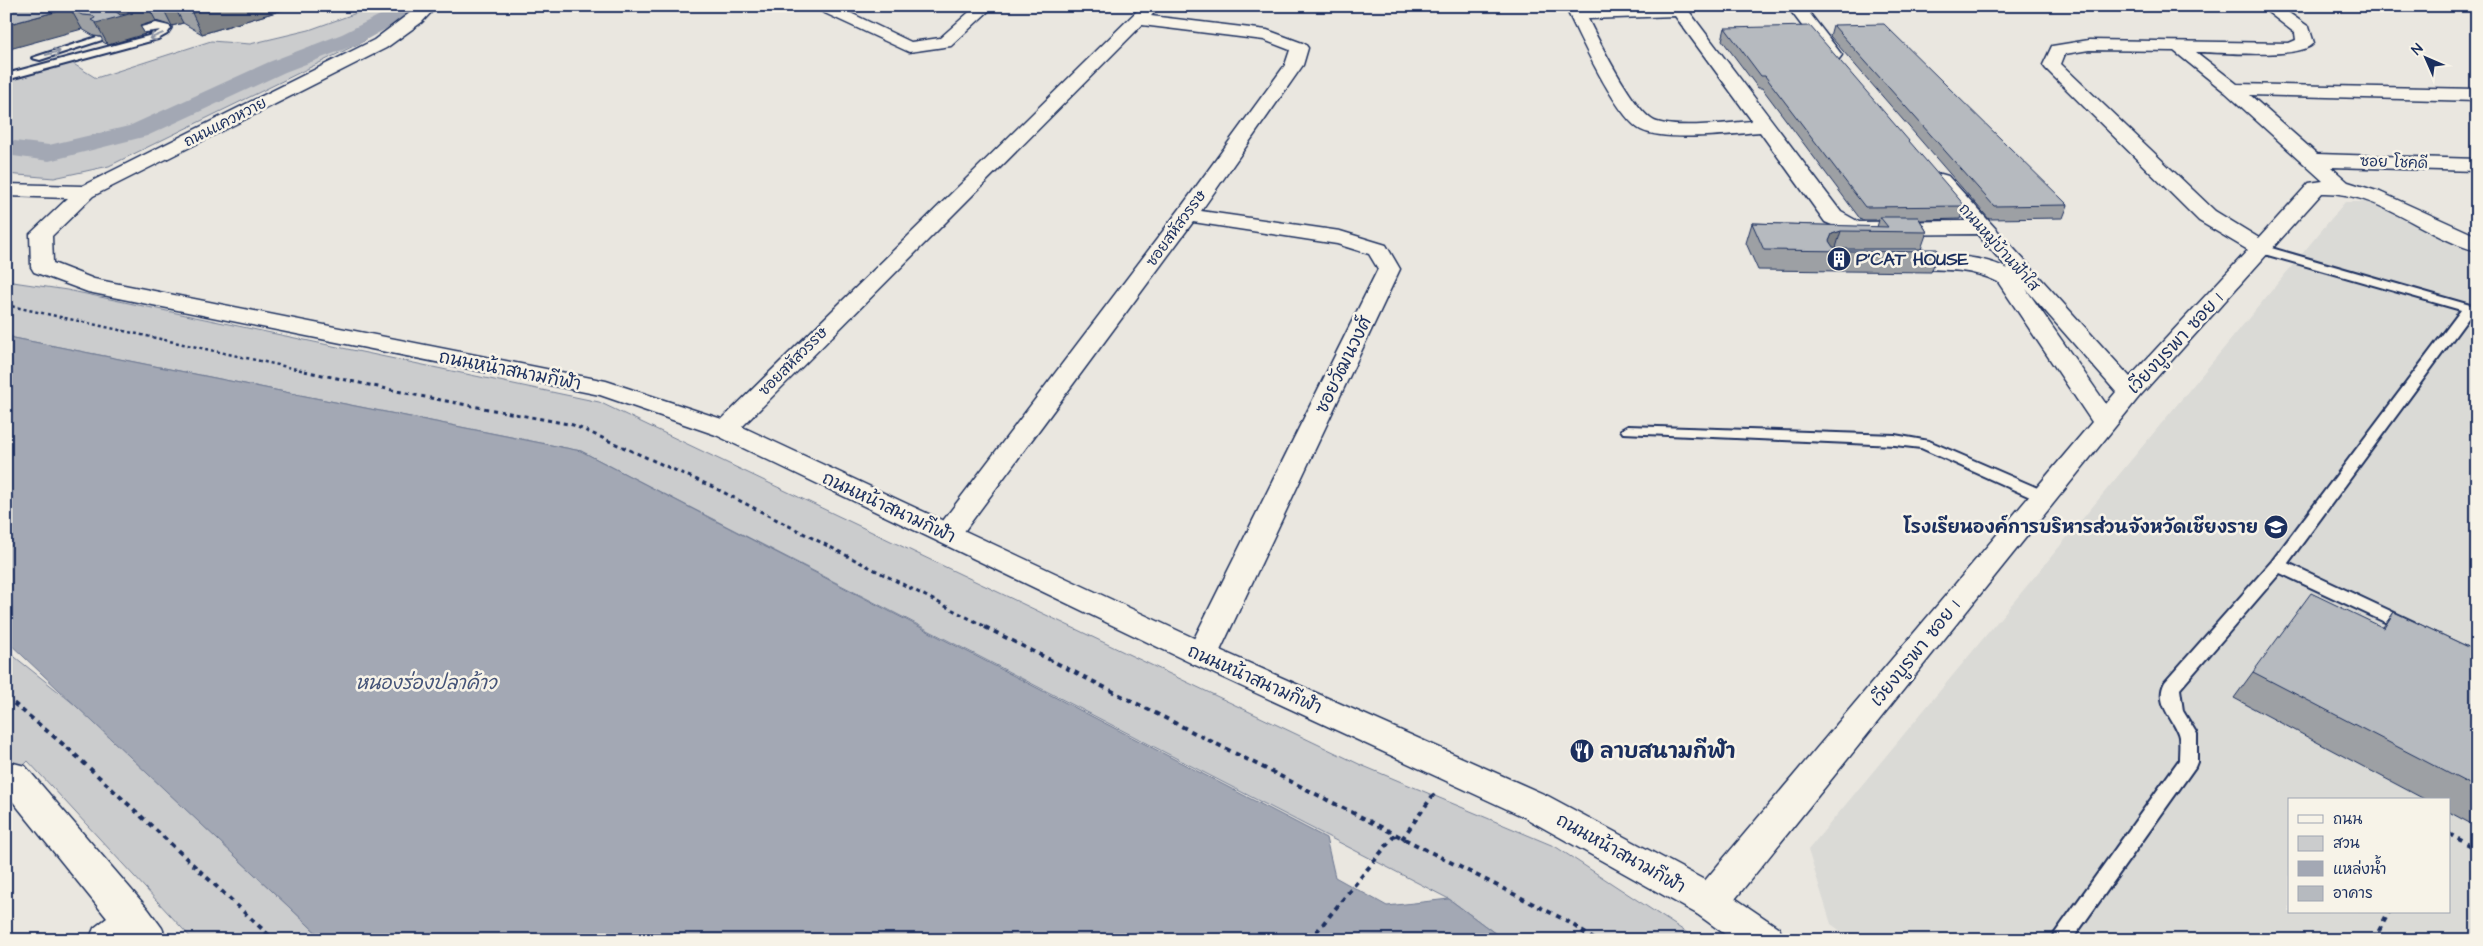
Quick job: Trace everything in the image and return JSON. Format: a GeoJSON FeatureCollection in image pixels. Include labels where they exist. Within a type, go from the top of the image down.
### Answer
{"type":"FeatureCollection","features":[{"type":"Feature","properties":{"kind":"street","name":"ถนนแควหวาย"},"geometry":{"type":"LineString","coordinates":[[6,190],[86,192],[380,44],[416,18],[429,6]]}},
{"type":"Feature","properties":{"kind":"street"},"geometry":{"type":"LineString","coordinates":[[822,6],[909,48],[945,42],[986,6]]}},
{"type":"Feature","properties":{"kind":"street"},"geometry":{"type":"LineString","coordinates":[[1796,6],[1803,31],[1845,69]]}},
{"type":"Feature","properties":{"kind":"street"},"geometry":{"type":"LineString","coordinates":[[2261,250],[2208,216],[2052,65],[2058,50],[2089,45],[2290,48],[2305,43],[2303,31],[2268,6]]}},
{"type":"Feature","properties":{"kind":"street"},"geometry":{"type":"LineString","coordinates":[[1766,126],[1678,129],[1648,126],[1631,111],[1575,10],[1677,9],[1766,126],[1833,217],[1855,229],[1981,227]]}},
{"type":"Feature","properties":{"kind":"street","name":"ซอยสหัสวรรษ"},"geometry":{"type":"LineString","coordinates":[[725,429],[1146,13],[1267,35],[1299,48],[1294,65],[1187,216],[947,534]]}},
{"type":"Feature","properties":{"kind":"street"},"geometry":{"type":"LineString","coordinates":[[1694,33],[1714,32]]}},
{"type":"Feature","properties":{"kind":"street"},"geometry":{"type":"LineString","coordinates":[[2178,46],[2232,89],[2341,186],[2373,196],[2477,244]]}},
{"type":"Feature","properties":{"kind":"street"},"geometry":{"type":"LineString","coordinates":[[2232,89],[2477,96]]}},
{"type":"Feature","properties":{"kind":"street","name":"ซอย โชคดี"},"geometry":{"type":"LineString","coordinates":[[2312,160],[2477,165]]}},
{"type":"Feature","properties":{"kind":"street","name":"ถนนหมู่บ้านฟ้าใส"},"geometry":{"type":"LineString","coordinates":[[1929,167],[2130,392]]}},
{"type":"Feature","properties":{"kind":"street","name":"เวียงบูรพา ซอย 1"},"geometry":{"type":"LineString","coordinates":[[1710,902],[2130,392],[2316,188],[2341,186]]}},
{"type":"Feature","properties":{"kind":"street","name":"ถนนหน้าสนามกีฬา"},"geometry":{"type":"LineString","coordinates":[[86,192],[41,234],[42,267],[88,285],[606,389],[725,429],[1202,655],[1535,806],[1710,902],[1765,940]]}},
{"type":"Feature","properties":{"kind":"street","name":"ซอยวัฒนวงศ์"},"geometry":{"type":"LineString","coordinates":[[1187,216],[1340,238],[1378,250],[1389,269],[1202,655]]}},
{"type":"Feature","properties":{"kind":"street"},"geometry":{"type":"LineString","coordinates":[[1874,262],[1972,265],[1998,272],[2006,277],[2105,422]]}},
{"type":"Feature","properties":{"kind":"street"},"geometry":{"type":"LineString","coordinates":[[6,775],[13,776],[130,933]]}},
{"type":"Feature","properties":{"kind":"lane"},"geometry":{"type":"LineString","coordinates":[[6,76],[156,37],[164,32],[166,28],[156,26],[131,31]]}},
{"type":"Feature","properties":{"kind":"lane"},"geometry":{"type":"LineString","coordinates":[[6,66],[100,40]]}},
{"type":"Feature","properties":{"kind":"lane"},"geometry":{"type":"LineString","coordinates":[[2060,940],[2188,762],[2188,734],[2174,712],[2171,687],[2278,565],[2473,310],[2261,250]]}},
{"type":"Feature","properties":{"kind":"lane"},"geometry":{"type":"LineString","coordinates":[[1628,430],[1895,440],[1924,444],[2044,497]]}},
{"type":"Feature","properties":{"kind":"lane"},"geometry":{"type":"LineString","coordinates":[[2278,565],[2423,633]]}},
{"type":"Feature","properties":{"kind":"path"},"geometry":{"type":"LineString","coordinates":[[6,305],[420,396],[573,425],[713,487],[1566,921],[1595,940]]}},
{"type":"Feature","properties":{"kind":"path"},"geometry":{"type":"LineString","coordinates":[[6,697],[70,750],[274,940]]}},
{"type":"Feature","properties":{"kind":"path"},"geometry":{"type":"LineString","coordinates":[[1402,839],[1452,768]]}},
{"type":"Feature","properties":{"kind":"path"},"geometry":{"type":"LineString","coordinates":[[1310,940],[1395,835]]}},
{"type":"Feature","properties":{"kind":"path"},"geometry":{"type":"LineString","coordinates":[[2450,835],[2477,849]]}},
{"type":"Feature","properties":{"kind":"path"},"geometry":{"type":"LineString","coordinates":[[2374,940],[2388,914]]}},
{"type":"Feature","properties":{"kind":"shaded area","name":"โรงเรียนองค์การบริหารส่วนจังหวัดเชียงราย"},"geometry":{"type":"Polygon","coordinates":[[[2345,202],[2368,202],[2477,255],[2477,940],[1853,940],[1831,924],[1808,850],[2345,202]]]}},
{"type":"Feature","properties":{"kind":"green space"},"geometry":{"type":"Polygon","coordinates":[[[376,6],[402,6],[364,41],[109,166],[54,178],[6,174],[6,77],[67,60],[96,78],[211,41],[250,44],[309,30],[376,6]]]}},
{"type":"Feature","properties":{"kind":"green space"},"geometry":{"type":"Polygon","coordinates":[[[6,281],[67,290],[599,402],[1361,765],[1556,847],[1698,940],[1504,940],[1449,899],[581,451],[14,338],[6,334],[6,281]]]}},
{"type":"Feature","properties":{"kind":"green space"},"geometry":{"type":"Polygon","coordinates":[[[6,650],[79,708],[324,940],[193,940],[28,761],[13,776],[6,777],[6,650]]]}},
{"type":"Feature","properties":{"kind":"water","name":"หนองร่องปลาค้าว"},"geometry":{"type":"Polygon","coordinates":[[[6,334],[14,338],[581,451],[1326,838],[1335,877],[1387,906],[1449,899],[1504,940],[324,940],[6,640],[6,334]]]}},
{"type":"Feature","properties":{"kind":"building"},"geometry":{"type":"Polygon","coordinates":[[[6,6],[122,6],[113,9],[120,15],[133,13],[96,23],[91,20],[95,18],[94,16],[82,15],[70,8],[6,25],[6,6]]]}},
{"type":"Feature","properties":{"kind":"building"},"geometry":{"type":"Polygon","coordinates":[[[180,6],[214,6],[192,13],[180,6]]]}},
{"type":"Feature","properties":{"kind":"building"},"geometry":{"type":"Polygon","coordinates":[[[1884,24],[2068,205],[1994,206],[1833,25],[1884,24]]]}},
{"type":"Feature","properties":{"kind":"building"},"geometry":{"type":"Polygon","coordinates":[[[1810,26],[1965,206],[1865,207],[1765,76],[1761,76],[1725,28],[1810,26]]]}},
{"type":"Feature","properties":{"kind":"building"},"geometry":{"type":"Polygon","coordinates":[[[1880,217],[1918,217],[1927,232],[1841,231],[1832,234],[1829,241],[1833,247],[1841,249],[1937,249],[1939,252],[1764,250],[1752,223],[1888,227],[1880,217]]]}},
{"type":"Feature","properties":{"kind":"building"},"geometry":{"type":"Polygon","coordinates":[[[2311,593],[2384,628],[2394,612],[2477,651],[2477,788],[2253,672],[2311,593]]]}},
{"type":"Feature","properties":{"kind":"waterway"},"geometry":{"type":"LineString","coordinates":[[6,147],[49,153],[138,131],[277,67],[350,39],[414,6]]}},
{"type":"Feature","properties":{"kind":"place","name":"P'CAT HOUSE"},"geometry":{"type":"Point","coordinates":[1839,259]}},
{"type":"Feature","properties":{"kind":"place","name":"โรงเรียนองค์การบริหารส่วนจังหวัดเชียงราย"},"geometry":{"type":"Point","coordinates":[2276,527]}},
{"type":"Feature","properties":{"kind":"place","name":"ลาบสนามกีฬา"},"geometry":{"type":"Point","coordinates":[1582,751]}}]}
